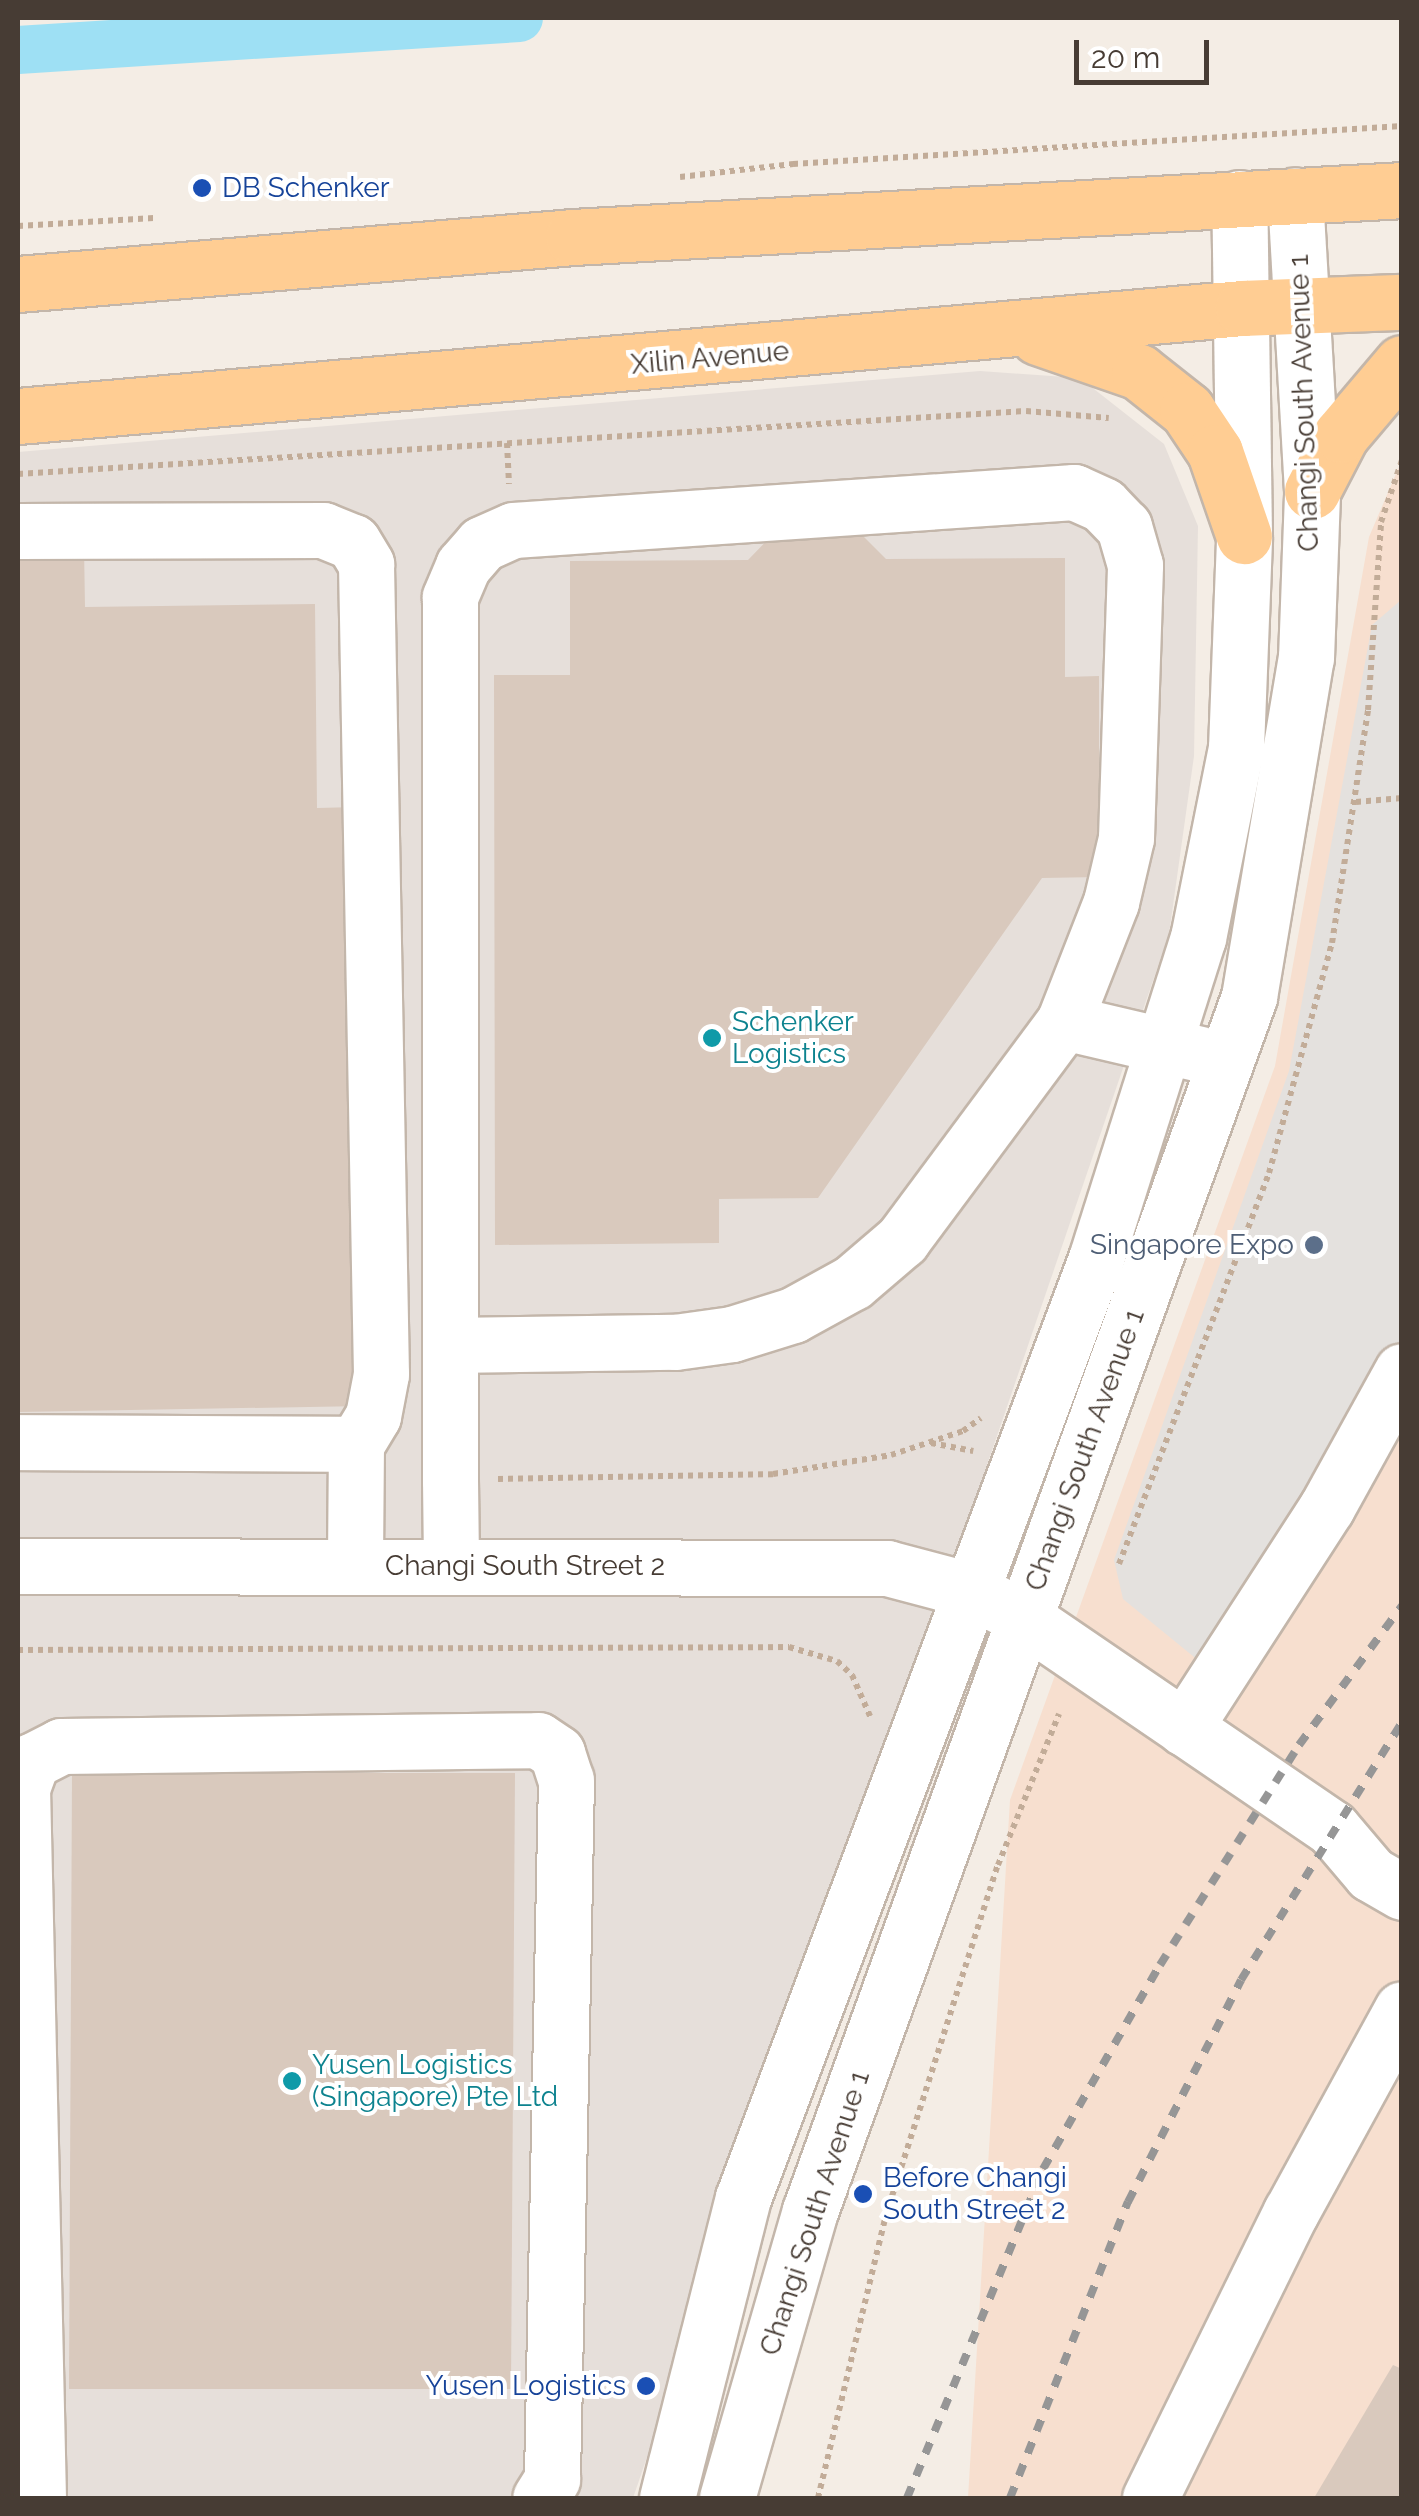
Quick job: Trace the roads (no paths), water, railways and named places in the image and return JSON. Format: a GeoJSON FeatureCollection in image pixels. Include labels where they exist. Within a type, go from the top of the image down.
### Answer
{"type":"FeatureCollection","features":[{"type":"Feature","properties":{"kind":"main road"},"geometry":{"type":"LineString","coordinates":[[18,284],[573,237],[1402,190]]}},
{"type":"Feature","properties":{"kind":"main road","name":"Xilin Avenue"},"geometry":{"type":"LineString","coordinates":[[18,416],[1024,332],[1243,308],[1402,302]]}},
{"type":"Feature","properties":{"kind":"main road"},"geometry":{"type":"LineString","coordinates":[[1024,332],[1138,372],[1186,410],[1215,452],[1244,536]]}},
{"type":"Feature","properties":{"kind":"main road"},"geometry":{"type":"LineString","coordinates":[[1312,490],[1342,435],[1402,362]]}},
{"type":"Feature","properties":{"kind":"street","name":"Changi South Avenue 1"},"geometry":{"type":"LineString","coordinates":[[727,2498],[810,2211],[1249,997],[1306,658],[1312,490],[1295,195]]}},
{"type":"Feature","properties":{"kind":"street","name":"Changi South Avenue 1"},"geometry":{"type":"LineString","coordinates":[[667,2498],[743,2198],[1096,1259],[1198,938],[1236,748],[1244,536],[1239,198]]}},
{"type":"Feature","properties":{"kind":"street"},"geometry":{"type":"LineString","coordinates":[[450,1346],[675,1342],[793,1315],[853,1282],[902,1240],[1064,1022],[1111,902],[1126,838],[1135,565],[1124,527],[1103,505],[1074,492],[513,530],[482,544],[462,566],[450,597],[450,1346],[450,1480],[451,1565]]}},
{"type":"Feature","properties":{"kind":"street"},"geometry":{"type":"LineString","coordinates":[[18,531],[323,530],[353,542],[366,564],[381,1374],[373,1416],[356,1444],[355,1565]]}},
{"type":"Feature","properties":{"kind":"street"},"geometry":{"type":"LineString","coordinates":[[1064,1022],[1166,1048],[1227,1058]]}},
{"type":"Feature","properties":{"kind":"street"},"geometry":{"type":"LineString","coordinates":[[1184,1728],[1326,1507],[1402,1371]]}},
{"type":"Feature","properties":{"kind":"street"},"geometry":{"type":"LineString","coordinates":[[18,1442],[356,1444]]}},
{"type":"Feature","properties":{"kind":"street","name":"Changi South Street 2"},"geometry":{"type":"LineString","coordinates":[[18,1566],[887,1568],[970,1590],[1024,1618],[1332,1828]]}},
{"type":"Feature","properties":{"kind":"street"},"geometry":{"type":"LineString","coordinates":[[38,2498],[22,1788],[32,1761],[61,1746],[538,1740],[557,1753],[566,1780],[552,2480],[540,2498]]}},
{"type":"Feature","properties":{"kind":"street"},"geometry":{"type":"LineString","coordinates":[[1332,1828],[1402,1854]]}},
{"type":"Feature","properties":{"kind":"street"},"geometry":{"type":"LineString","coordinates":[[1332,1828],[1370,1874],[1402,1892]]}},
{"type":"Feature","properties":{"kind":"street"},"geometry":{"type":"LineString","coordinates":[[1150,2498],[1290,2212],[1402,2009]]}},
{"type":"Feature","properties":{"kind":"waterway"},"geometry":{"type":"LineString","coordinates":[[18,50],[519,18]]}},
{"type":"Feature","properties":{"kind":"railway"},"geometry":{"type":"LineString","coordinates":[[907,2498],[1043,2169],[1160,1965],[1299,1745],[1402,1606]]}},
{"type":"Feature","properties":{"kind":"railway"},"geometry":{"type":"LineString","coordinates":[[1010,2498],[1128,2202],[1241,1980],[1402,1722]]}},
{"type":"Feature","properties":{"kind":"place","name":"DB Schenker"},"geometry":{"type":"Point","coordinates":[202,188]}},
{"type":"Feature","properties":{"kind":"place","name":"Schenker Logistics"},"geometry":{"type":"Point","coordinates":[712,1038]}},
{"type":"Feature","properties":{"kind":"place","name":"Singapore Expo"},"geometry":{"type":"Point","coordinates":[1314,1245]}},
{"type":"Feature","properties":{"kind":"place","name":"Yusen Logistics (Singapore) Pte Ltd"},"geometry":{"type":"Point","coordinates":[292,2081]}},
{"type":"Feature","properties":{"kind":"place","name":"Before Changi South Street 2"},"geometry":{"type":"Point","coordinates":[863,2194]}},
{"type":"Feature","properties":{"kind":"place","name":"Yusen Logistics"},"geometry":{"type":"Point","coordinates":[646,2386]}}]}
